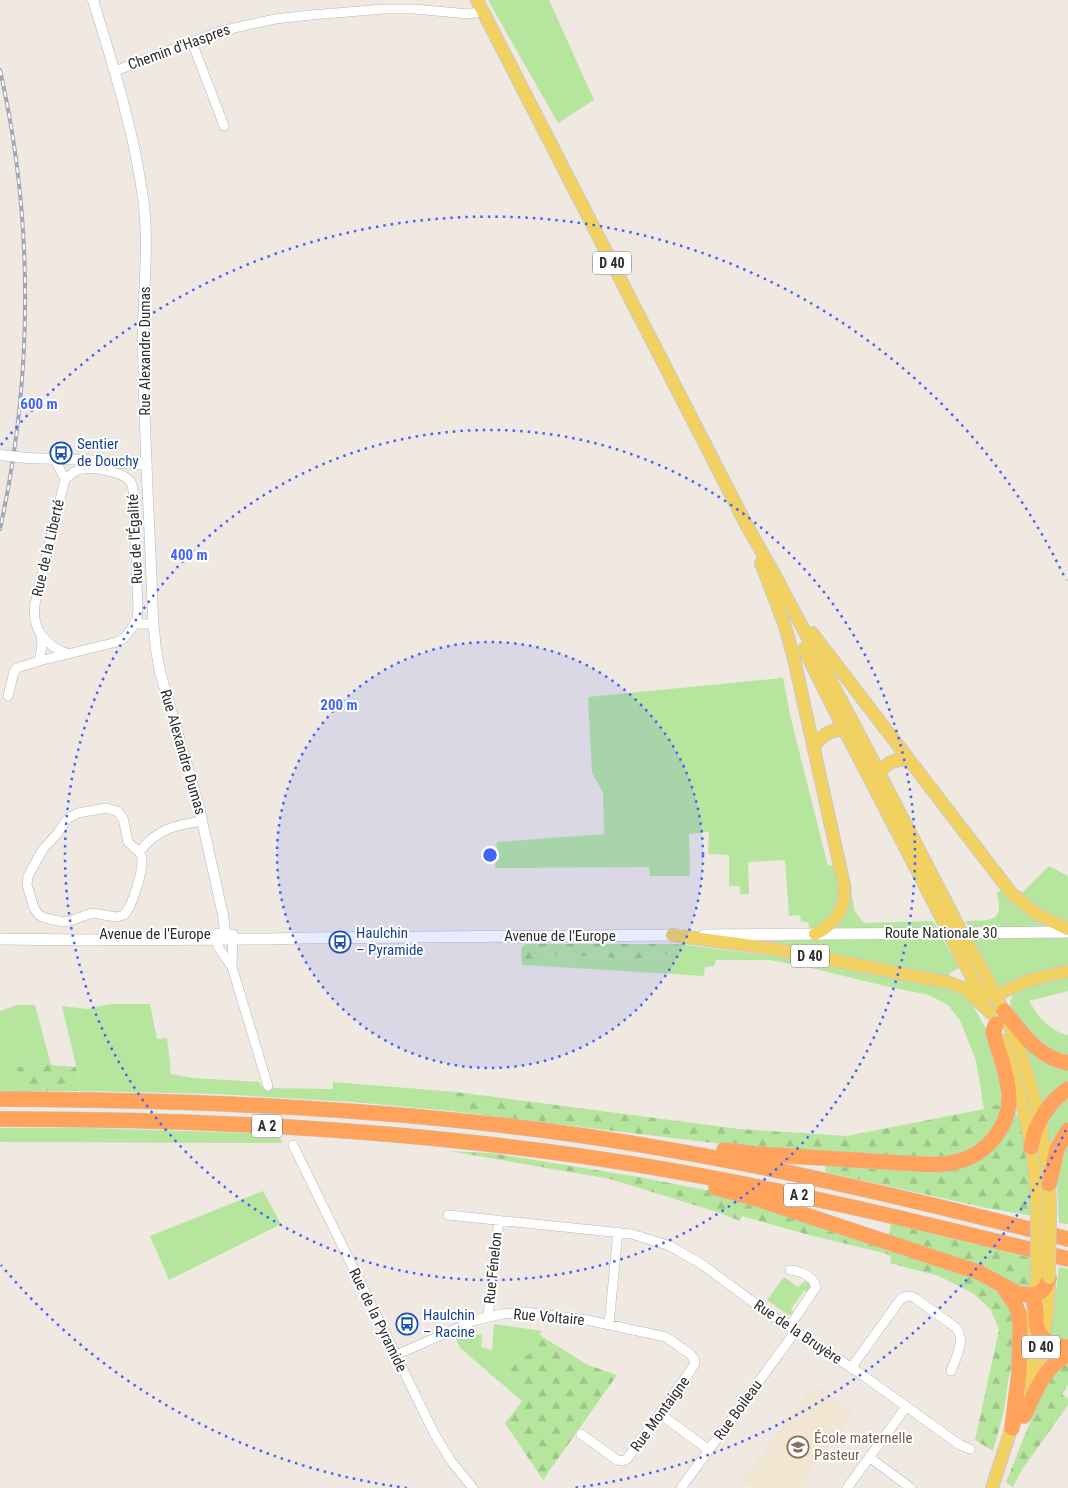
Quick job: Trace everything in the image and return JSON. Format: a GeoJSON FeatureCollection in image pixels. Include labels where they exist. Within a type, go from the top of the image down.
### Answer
{"type":"FeatureCollection","features":[{"type":"Feature","properties":{"kind":"highway"},"geometry":{"type":"LineString","coordinates":[[583,1136],[626,1138],[738,1152],[946,1164],[969,1158],[989,1144],[1006,1116],[1009,1101],[1008,1089],[993,1032],[996,1016],[1038,1050],[1051,1058],[1068,1063]]}},
{"type":"Feature","properties":{"kind":"highway"},"geometry":{"type":"LineString","coordinates":[[1031,1148],[1034,1133],[1039,1122],[1054,1100],[1068,1090]]}},
{"type":"Feature","properties":{"kind":"highway","name":"A 2"},"geometry":{"type":"LineString","coordinates":[[0,1099],[151,1101],[295,1107],[429,1118],[583,1136],[778,1170],[957,1210],[1068,1239]]}},
{"type":"Feature","properties":{"kind":"highway","name":"A 2"},"geometry":{"type":"LineString","coordinates":[[0,1119],[148,1121],[284,1127],[445,1140],[580,1156],[695,1174],[813,1198],[1068,1259]]}},
{"type":"Feature","properties":{"kind":"highway"},"geometry":{"type":"LineString","coordinates":[[1049,1184],[1057,1149],[1068,1130]]}},
{"type":"Feature","properties":{"kind":"highway"},"geometry":{"type":"LineString","coordinates":[[580,1156],[622,1168],[746,1196],[978,1272],[1019,1294],[1035,1299]]}},
{"type":"Feature","properties":{"kind":"highway"},"geometry":{"type":"LineString","coordinates":[[957,1210],[1008,1218],[1068,1231]]}},
{"type":"Feature","properties":{"kind":"highway"},"geometry":{"type":"LineString","coordinates":[[1035,1299],[1045,1288],[1043,1276]]}},
{"type":"Feature","properties":{"kind":"highway"},"geometry":{"type":"LineString","coordinates":[[999,1284],[1012,1299],[1019,1314],[1020,1324],[1018,1380],[1012,1428]]}},
{"type":"Feature","properties":{"kind":"highway"},"geometry":{"type":"LineString","coordinates":[[1035,1299],[1037,1328],[1043,1338],[1055,1345],[1068,1347]]}},
{"type":"Feature","properties":{"kind":"highway"},"geometry":{"type":"LineString","coordinates":[[1024,1416],[1045,1373],[1053,1364],[1068,1354]]}},
{"type":"Feature","properties":{"kind":"main road","name":"D 40"},"geometry":{"type":"LineString","coordinates":[[480,6],[746,526],[880,773],[965,952],[996,995],[996,1016],[1024,1113],[1044,1204]]}},
{"type":"Feature","properties":{"kind":"main road","name":"D 40"},"geometry":{"type":"LineString","coordinates":[[746,526],[844,729],[881,800],[942,906]]}},
{"type":"Feature","properties":{"kind":"main road"},"geometry":{"type":"LineString","coordinates":[[760,558],[789,641],[845,890],[844,901],[839,914],[829,925],[814,934]]}},
{"type":"Feature","properties":{"kind":"main road","name":"D 40"},"geometry":{"type":"LineString","coordinates":[[778,582],[813,634],[1012,894],[1037,914],[1068,930]]}},
{"type":"Feature","properties":{"kind":"main road"},"geometry":{"type":"LineString","coordinates":[[814,747],[820,738],[835,730],[844,729],[860,736]]}},
{"type":"Feature","properties":{"kind":"main road"},"geometry":{"type":"LineString","coordinates":[[880,773],[892,761],[909,760]]}},
{"type":"Feature","properties":{"kind":"main road","name":"D 40"},"geometry":{"type":"LineString","coordinates":[[880,773],[876,784],[881,800]]}},
{"type":"Feature","properties":{"kind":"main road","name":"Route Nationale 30"},"geometry":{"type":"LineString","coordinates":[[814,934],[1068,930]]}},
{"type":"Feature","properties":{"kind":"main road","name":"Avenue de l'Europe"},"geometry":{"type":"LineString","coordinates":[[0,939],[130,933],[225,936],[265,934],[305,938],[814,934]]}},
{"type":"Feature","properties":{"kind":"main road","name":"D 40"},"geometry":{"type":"LineString","coordinates":[[672,935],[774,950],[947,982],[964,988],[996,1016]]}},
{"type":"Feature","properties":{"kind":"main road"},"geometry":{"type":"LineString","coordinates":[[947,982],[954,982],[960,979],[969,971],[972,959],[965,952]]}},
{"type":"Feature","properties":{"kind":"main road","name":"D 40"},"geometry":{"type":"LineString","coordinates":[[969,971],[977,987],[1022,1056],[1039,1122],[1049,1184],[1044,1204],[1043,1276],[1048,1304],[1043,1338],[1024,1416],[997,1488]]}},
{"type":"Feature","properties":{"kind":"main road"},"geometry":{"type":"LineString","coordinates":[[977,987],[996,995],[1029,980],[1068,971]]}},
{"type":"Feature","properties":{"kind":"main road","name":"D 40"},"geometry":{"type":"LineString","coordinates":[[992,1488],[1012,1428],[1027,1358],[1035,1299]]}},
{"type":"Feature","properties":{"kind":"street","name":"Rue Alexandre Dumas"},"geometry":{"type":"LineString","coordinates":[[94,0],[115,70],[138,170],[145,220],[143,347],[153,624],[156,650],[160,672],[202,821],[223,916],[225,936]]}},
{"type":"Feature","properties":{"kind":"street","name":"Chemin d'Haspres"},"geometry":{"type":"LineString","coordinates":[[115,70],[238,26],[311,14],[384,9],[414,9],[469,14],[480,6]]}},
{"type":"Feature","properties":{"kind":"street"},"geometry":{"type":"LineString","coordinates":[[192,42],[224,126]]}},
{"type":"Feature","properties":{"kind":"street"},"geometry":{"type":"LineString","coordinates":[[0,455],[147,465]]}},
{"type":"Feature","properties":{"kind":"street","name":"Rue de la Liberté"},"geometry":{"type":"LineString","coordinates":[[40,661],[41,637],[35,620],[34,608],[65,479],[55,460]]}},
{"type":"Feature","properties":{"kind":"street","name":"Rue de l'Égalité"},"geometry":{"type":"LineString","coordinates":[[65,479],[79,470],[98,470],[124,476],[132,486],[138,610],[135,624]]}},
{"type":"Feature","properties":{"kind":"street"},"geometry":{"type":"LineString","coordinates":[[8,696],[15,670],[20,667],[121,640],[135,624],[153,624]]}},
{"type":"Feature","properties":{"kind":"street"},"geometry":{"type":"LineString","coordinates":[[41,637],[58,650],[68,654]]}},
{"type":"Feature","properties":{"kind":"street"},"geometry":{"type":"LineString","coordinates":[[102,808],[114,809],[122,816],[128,842],[139,852],[142,862],[135,895],[124,915],[116,917],[89,913],[63,922],[45,918],[35,910],[27,885],[28,876],[41,852],[70,816],[102,808]]}},
{"type":"Feature","properties":{"kind":"street"},"geometry":{"type":"LineString","coordinates":[[139,852],[149,841],[169,828],[180,824],[202,821]]}},
{"type":"Feature","properties":{"kind":"street"},"geometry":{"type":"LineString","coordinates":[[225,936],[218,947],[232,967]]}},
{"type":"Feature","properties":{"kind":"street"},"geometry":{"type":"LineString","coordinates":[[225,936],[232,967],[268,1086]]}},
{"type":"Feature","properties":{"kind":"street","name":"Rue de la Pyramide"},"geometry":{"type":"LineString","coordinates":[[293,1145],[437,1438],[451,1461],[474,1488]]}},
{"type":"Feature","properties":{"kind":"street","name":"Rue de la Bruyère"},"geometry":{"type":"LineString","coordinates":[[448,1215],[618,1232],[632,1234],[670,1246],[689,1256],[957,1443],[970,1449]]}},
{"type":"Feature","properties":{"kind":"street","name":"Rue Fénelon"},"geometry":{"type":"LineString","coordinates":[[488,1316],[499,1220]]}},
{"type":"Feature","properties":{"kind":"street"},"geometry":{"type":"LineString","coordinates":[[609,1324],[618,1232]]}},
{"type":"Feature","properties":{"kind":"street","name":"Rue Boileau"},"geometry":{"type":"LineString","coordinates":[[681,1488],[792,1329],[816,1287],[814,1281],[804,1274],[790,1270]]}},
{"type":"Feature","properties":{"kind":"street"},"geometry":{"type":"LineString","coordinates":[[851,1368],[900,1300],[910,1296],[955,1326],[960,1332],[961,1344],[951,1371]]}},
{"type":"Feature","properties":{"kind":"street","name":"Rue Voltaire"},"geometry":{"type":"LineString","coordinates":[[396,1355],[472,1321],[488,1316],[514,1312],[567,1316],[650,1333]]}},
{"type":"Feature","properties":{"kind":"street","name":"Rue Montaigne"},"geometry":{"type":"LineString","coordinates":[[581,1434],[615,1459],[623,1460],[629,1457],[692,1370],[695,1361],[690,1354],[669,1338],[650,1333]]}},
{"type":"Feature","properties":{"kind":"street"},"geometry":{"type":"LineString","coordinates":[[847,1488],[906,1406]]}},
{"type":"Feature","properties":{"kind":"street"},"geometry":{"type":"LineString","coordinates":[[660,1414],[709,1450]]}},
{"type":"Feature","properties":{"kind":"street"},"geometry":{"type":"LineString","coordinates":[[869,1457],[911,1488]]}},
{"type":"Feature","properties":{"kind":"shaded area","name":"École maternelle Pasteur"},"geometry":{"type":"Polygon","coordinates":[[[813,1384],[853,1413],[799,1488],[752,1488],[742,1481],[813,1384]]]}},
{"type":"Feature","properties":{"kind":"green space"},"geometry":{"type":"Polygon","coordinates":[[[488,0],[549,0],[594,100],[558,123],[488,0]]]}},
{"type":"Feature","properties":{"kind":"green space"},"geometry":{"type":"Polygon","coordinates":[[[783,678],[791,719],[828,866],[845,862],[855,912],[864,923],[933,921],[959,968],[950,973],[946,987],[965,997],[973,1006],[986,1029],[1000,1067],[1001,1105],[984,1109],[976,1061],[961,1022],[948,1005],[929,995],[769,960],[716,960],[714,966],[705,967],[704,976],[542,966],[542,954],[635,959],[669,954],[679,944],[771,956],[772,941],[808,940],[809,923],[801,921],[800,915],[789,916],[785,860],[748,862],[749,894],[740,894],[740,886],[729,886],[729,855],[708,854],[709,832],[689,834],[690,876],[650,876],[649,867],[495,868],[497,842],[604,834],[603,793],[592,773],[588,697],[783,678]]]}},
{"type":"Feature","properties":{"kind":"green space"},"geometry":{"type":"Polygon","coordinates":[[[1049,866],[1068,876],[1068,967],[1000,987],[993,983],[976,949],[966,921],[994,918],[999,909],[997,892],[1014,889],[1023,892],[1049,866]]]}},
{"type":"Feature","properties":{"kind":"green space"},"geometry":{"type":"Polygon","coordinates":[[[526,944],[679,944],[669,954],[635,959],[542,954],[542,966],[522,965],[521,948],[526,944]]]}},
{"type":"Feature","properties":{"kind":"green space"},"geometry":{"type":"Polygon","coordinates":[[[1068,977],[1068,991],[1029,1001],[1040,1017],[1050,1026],[1068,1035],[1068,1224],[1059,1223],[1056,1173],[1048,1150],[1016,1017],[1010,1001],[1014,994],[1023,988],[1068,977]]]}},
{"type":"Feature","properties":{"kind":"green space"},"geometry":{"type":"Polygon","coordinates":[[[110,1004],[150,1004],[157,1039],[167,1038],[171,1074],[193,1078],[259,1082],[263,1088],[333,1089],[333,1082],[456,1092],[451,1111],[353,1102],[217,1094],[82,1091],[62,1006],[87,1009],[110,1004]]]}},
{"type":"Feature","properties":{"kind":"green space"},"geometry":{"type":"Polygon","coordinates":[[[17,1005],[35,1005],[51,1065],[15,1067],[28,1091],[0,1091],[0,1011],[17,1005]]]}},
{"type":"Feature","properties":{"kind":"green space"},"geometry":{"type":"Polygon","coordinates":[[[51,1065],[76,1067],[82,1091],[28,1091],[15,1067],[51,1065]]]}},
{"type":"Feature","properties":{"kind":"green space"},"geometry":{"type":"Polygon","coordinates":[[[456,1092],[739,1129],[847,1136],[984,1109],[999,1104],[1021,1118],[1032,1216],[982,1207],[825,1172],[827,1153],[763,1149],[451,1111],[456,1092]]]}},
{"type":"Feature","properties":{"kind":"green space"},"geometry":{"type":"Polygon","coordinates":[[[0,1128],[86,1128],[279,1134],[282,1143],[0,1142],[0,1128]]]}},
{"type":"Feature","properties":{"kind":"green space"},"geometry":{"type":"Polygon","coordinates":[[[449,1151],[491,1153],[633,1176],[716,1192],[887,1247],[891,1224],[1032,1258],[1030,1284],[1011,1308],[1015,1352],[1008,1381],[1004,1411],[993,1451],[975,1440],[999,1330],[991,1310],[974,1294],[939,1276],[890,1263],[891,1256],[884,1253],[742,1216],[740,1221],[610,1179],[449,1151]]]}},
{"type":"Feature","properties":{"kind":"green space"},"geometry":{"type":"Polygon","coordinates":[[[263,1191],[281,1224],[169,1280],[150,1236],[263,1191]]]}},
{"type":"Feature","properties":{"kind":"green space"},"geometry":{"type":"Polygon","coordinates":[[[1059,1267],[1068,1269],[1068,1361],[1040,1371],[1052,1323],[1059,1267]]]}},
{"type":"Feature","properties":{"kind":"green space"},"geometry":{"type":"Polygon","coordinates":[[[784,1277],[798,1287],[805,1281],[811,1283],[812,1292],[804,1291],[791,1309],[794,1314],[788,1315],[767,1300],[784,1277]]]}},
{"type":"Feature","properties":{"kind":"green space"},"geometry":{"type":"Polygon","coordinates":[[[494,1324],[542,1331],[539,1334],[544,1338],[529,1354],[502,1369],[531,1390],[522,1401],[460,1348],[454,1334],[460,1332],[482,1335],[481,1347],[492,1350],[494,1324]]]}},
{"type":"Feature","properties":{"kind":"green space"},"geometry":{"type":"Polygon","coordinates":[[[544,1338],[588,1365],[617,1375],[543,1480],[505,1423],[531,1390],[502,1369],[529,1354],[544,1338]]]}},
{"type":"Feature","properties":{"kind":"green space"},"geometry":{"type":"Polygon","coordinates":[[[1068,1361],[1068,1385],[1062,1394],[1068,1399],[1068,1405],[1021,1471],[1013,1487],[1006,1482],[1039,1400],[1051,1376],[1068,1361]]]}},
{"type":"Feature","properties":{"kind":"railway"},"geometry":{"type":"LineString","coordinates":[[0,70],[19,184],[24,242],[25,300],[19,415],[0,529]]}},
{"type":"Feature","properties":{"kind":"place","name":"Sentier de Douchy"},"geometry":{"type":"Point","coordinates":[61,453]}},
{"type":"Feature","properties":{"kind":"place","name":"Haulchin – Pyramide"},"geometry":{"type":"Point","coordinates":[340,942]}},
{"type":"Feature","properties":{"kind":"place","name":"Haulchin – Racine"},"geometry":{"type":"Point","coordinates":[407,1324]}},
{"type":"Feature","properties":{"kind":"place","name":"École maternelle Pasteur"},"geometry":{"type":"Point","coordinates":[798,1447]}}]}
